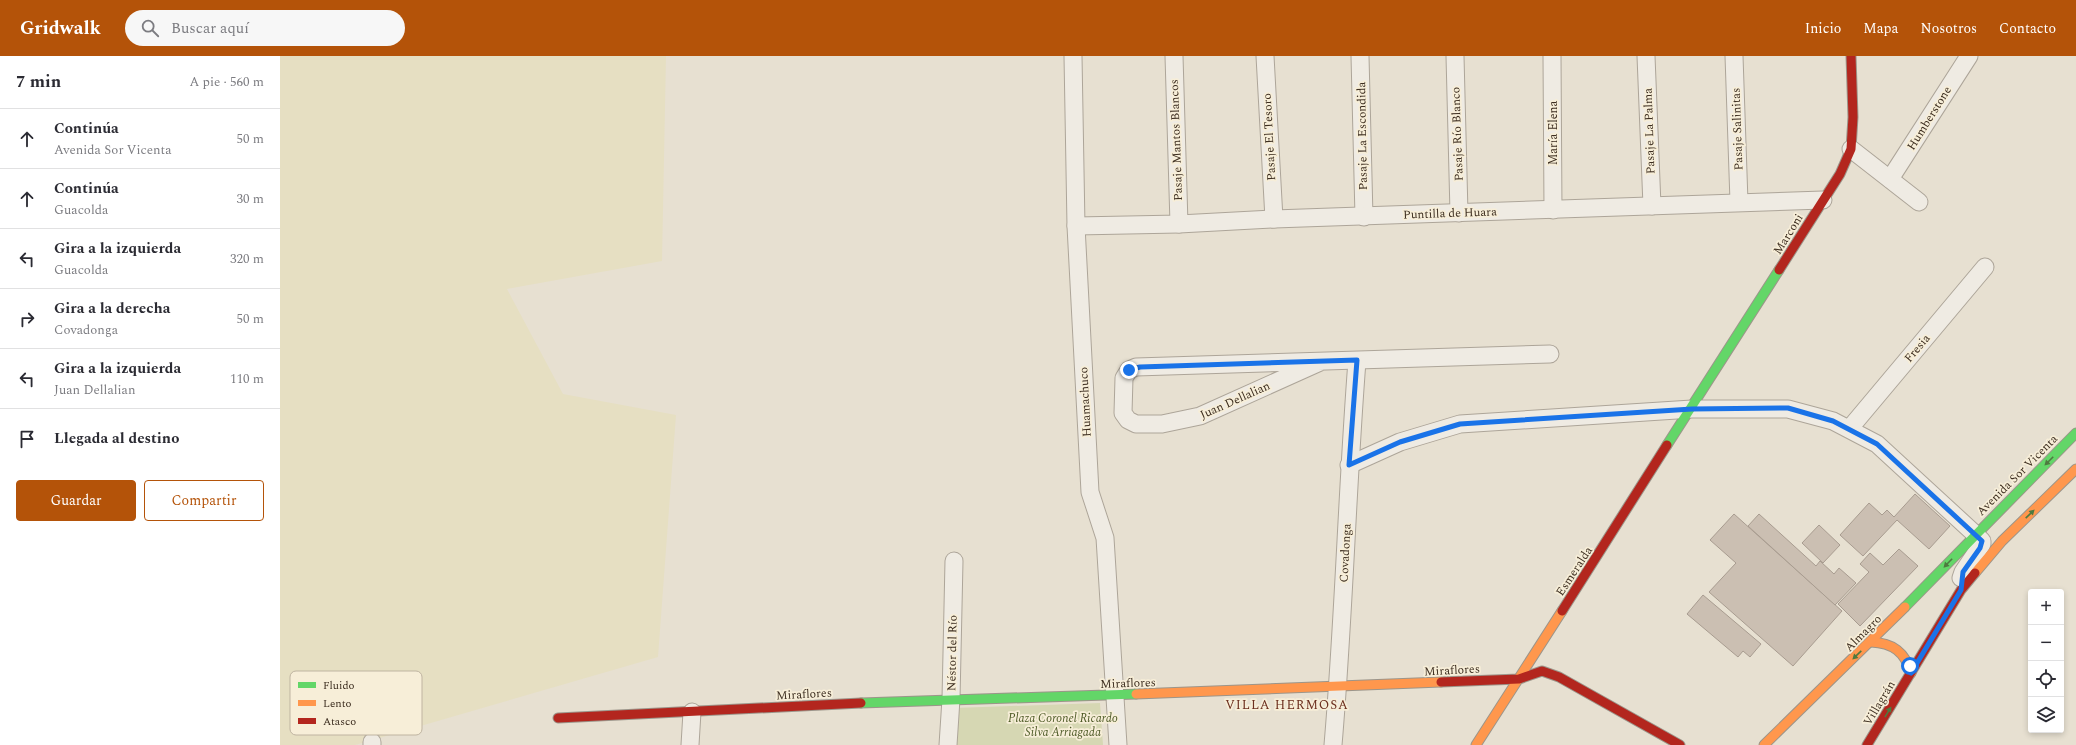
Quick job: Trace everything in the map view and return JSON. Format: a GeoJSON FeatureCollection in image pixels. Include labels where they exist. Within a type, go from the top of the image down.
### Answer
{"type":"FeatureCollection","features":[{"type":"Feature","properties":{"kind":"street","name":"Huamachuco"},"geometry":{"type":"LineString","coordinates":[[1073,56],[1076,226],[1090,492],[1105,538],[1118,745]]}},
{"type":"Feature","properties":{"kind":"street","name":"Pasaje Mantos Blancos"},"geometry":{"type":"LineString","coordinates":[[1174,56],[1179,224]]}},
{"type":"Feature","properties":{"kind":"street","name":"Pasaje El Tesoro"},"geometry":{"type":"LineString","coordinates":[[1265,56],[1274,219]]}},
{"type":"Feature","properties":{"kind":"street","name":"Pasaje La Escondida"},"geometry":{"type":"LineString","coordinates":[[1360,56],[1364,217]]}},
{"type":"Feature","properties":{"kind":"street","name":"Pasaje Río Blanco"},"geometry":{"type":"LineString","coordinates":[[1455,56],[1459,213]]}},
{"type":"Feature","properties":{"kind":"street","name":"María Elena"},"geometry":{"type":"LineString","coordinates":[[1552,56],[1553,210]]}},
{"type":"Feature","properties":{"kind":"street","name":"Pasaje La Palma"},"geometry":{"type":"LineString","coordinates":[[1646,56],[1652,206]]}},
{"type":"Feature","properties":{"kind":"street","name":"Pasaje Salinitas"},"geometry":{"type":"LineString","coordinates":[[1734,56],[1739,202]]}},
{"type":"Feature","properties":{"kind":"street","name":"Marconi"},"geometry":{"type":"LineString","coordinates":[[1692,409],[1840,174],[1851,149],[1854,118],[1851,56]]}},
{"type":"Feature","properties":{"kind":"street","name":"Humberstone"},"geometry":{"type":"LineString","coordinates":[[1890,180],[1969,56]]}},
{"type":"Feature","properties":{"kind":"street"},"geometry":{"type":"LineString","coordinates":[[1851,149],[1920,202]]}},
{"type":"Feature","properties":{"kind":"street","name":"Puntilla de Huara"},"geometry":{"type":"LineString","coordinates":[[1076,226],[1179,224],[1274,219],[1823,200]]}},
{"type":"Feature","properties":{"kind":"street","name":"Fresia"},"geometry":{"type":"LineString","coordinates":[[1850,428],[1985,267]]}},
{"type":"Feature","properties":{"kind":"street","name":"Juan Dellalian"},"geometry":{"type":"LineString","coordinates":[[1320,362],[1200,416],[1162,424],[1140,424],[1128,420],[1123,413],[1124,378],[1129,370],[1136,367],[1550,354]]}},
{"type":"Feature","properties":{"kind":"street","name":"Covadonga"},"geometry":{"type":"LineString","coordinates":[[1334,745],[1349,465],[1357,360]]}},
{"type":"Feature","properties":{"kind":"street"},"geometry":{"type":"LineString","coordinates":[[1349,465],[1400,442],[1460,424],[1692,409],[1788,408],[1819,416],[1850,428],[1877,444],[1982,541],[1982,544],[1963,572],[1961,590]]}},
{"type":"Feature","properties":{"kind":"street","name":"Esmeralda"},"geometry":{"type":"LineString","coordinates":[[1476,745],[1692,409]]}},
{"type":"Feature","properties":{"kind":"street","name":"Avenida Sor Vicenta"},"geometry":{"type":"LineString","coordinates":[[1976,535],[2076,433]]}},
{"type":"Feature","properties":{"kind":"street"},"geometry":{"type":"LineString","coordinates":[[1911,673],[1961,590],[2002,541],[2076,468]]}},
{"type":"Feature","properties":{"kind":"street","name":"Almagro"},"geometry":{"type":"LineString","coordinates":[[1764,745],[1871,642],[1976,535]]}},
{"type":"Feature","properties":{"kind":"street","name":"Néstor del Río"},"geometry":{"type":"LineString","coordinates":[[948,745],[951,699],[954,561]]}},
{"type":"Feature","properties":{"kind":"street"},"geometry":{"type":"LineString","coordinates":[[1895,617],[1898,631]]}},
{"type":"Feature","properties":{"kind":"street"},"geometry":{"type":"LineString","coordinates":[[1871,642],[1888,643],[1898,649],[1906,658],[1911,673]]}},
{"type":"Feature","properties":{"kind":"street"},"geometry":{"type":"LineString","coordinates":[[1913,644],[1926,647]]}},
{"type":"Feature","properties":{"kind":"street","name":"Miraflores"},"geometry":{"type":"LineString","coordinates":[[558,718],[951,699],[1338,687],[1519,678],[1542,671],[1559,677],[1680,745]]}},
{"type":"Feature","properties":{"kind":"street","name":"Villagrán"},"geometry":{"type":"LineString","coordinates":[[1867,745],[1911,673]]}},
{"type":"Feature","properties":{"kind":"street"},"geometry":{"type":"LineString","coordinates":[[690,745],[692,712]]}},
{"type":"Feature","properties":{"kind":"shaded area"},"geometry":{"type":"Polygon","coordinates":[[[280,56],[666,56],[662,261],[507,289],[563,394],[676,415],[658,657],[422,726],[422,671],[290,671],[290,735],[389,735],[355,745],[280,745],[280,56]]]}},
{"type":"Feature","properties":{"kind":"green space","name":"Plaza Coronel Ricardo Silva Arriagada"},"geometry":{"type":"Polygon","coordinates":[[[1100,703],[1103,745],[952,745],[954,708],[1100,703]]]}},
{"type":"Feature","properties":{"kind":"building"},"geometry":{"type":"Polygon","coordinates":[[[1915,494],[1950,526],[1929,549],[1897,520],[1863,556],[1840,535],[1869,503],[1882,515],[1887,510],[1894,517],[1915,494]]]}},
{"type":"Feature","properties":{"kind":"building"},"geometry":{"type":"Polygon","coordinates":[[[1734,514],[1842,611],[1793,666],[1709,592],[1736,563],[1710,540],[1734,514]]]}},
{"type":"Feature","properties":{"kind":"building"},"geometry":{"type":"Polygon","coordinates":[[[1759,514],[1816,566],[1820,561],[1834,574],[1839,568],[1856,583],[1835,605],[1748,526],[1759,514]]]}},
{"type":"Feature","properties":{"kind":"building"},"geometry":{"type":"Polygon","coordinates":[[[1819,525],[1840,545],[1823,563],[1802,543],[1819,525]]]}},
{"type":"Feature","properties":{"kind":"building"},"geometry":{"type":"Polygon","coordinates":[[[1899,549],[1918,566],[1860,626],[1838,604],[1869,572],[1860,564],[1870,553],[1883,565],[1899,549]]]}},
{"type":"Feature","properties":{"kind":"building"},"geometry":{"type":"Polygon","coordinates":[[[1703,595],[1761,644],[1750,657],[1743,651],[1738,657],[1687,614],[1703,595]]]}},
{"type":"Feature","properties":{"kind":"traffic: fast"},"geometry":{"type":"LineString","coordinates":[[1667,445],[1779,270]]}},
{"type":"Feature","properties":{"kind":"traffic: fast"},"geometry":{"type":"LineString","coordinates":[[1905,607],[2076,433]]}},
{"type":"Feature","properties":{"kind":"traffic: fast"},"geometry":{"type":"LineString","coordinates":[[861,703],[1136,694]]}},
{"type":"Feature","properties":{"kind":"traffic: slow"},"geometry":{"type":"LineString","coordinates":[[1975,573],[2002,541],[2076,469]]}},
{"type":"Feature","properties":{"kind":"traffic: slow"},"geometry":{"type":"LineString","coordinates":[[1764,745],[1905,607]]}},
{"type":"Feature","properties":{"kind":"traffic: slow"},"geometry":{"type":"LineString","coordinates":[[1476,745],[1562,611]]}},
{"type":"Feature","properties":{"kind":"traffic: slow"},"geometry":{"type":"LineString","coordinates":[[1871,642],[1886,644],[1897,650],[1902,654],[1911,673]]}},
{"type":"Feature","properties":{"kind":"traffic: slow"},"geometry":{"type":"LineString","coordinates":[[1136,694],[1441,682]]}},
{"type":"Feature","properties":{"kind":"traffic: jam"},"geometry":{"type":"LineString","coordinates":[[1779,270],[1840,174],[1851,149],[1853,117],[1851,56]]}},
{"type":"Feature","properties":{"kind":"traffic: jam"},"geometry":{"type":"LineString","coordinates":[[1562,611],[1667,445]]}},
{"type":"Feature","properties":{"kind":"traffic: jam"},"geometry":{"type":"LineString","coordinates":[[1867,745],[1961,590],[1975,573]]}},
{"type":"Feature","properties":{"kind":"traffic: jam"},"geometry":{"type":"LineString","coordinates":[[1441,682],[1519,679],[1542,671],[1559,677],[1680,745]]}},
{"type":"Feature","properties":{"kind":"traffic: jam"},"geometry":{"type":"LineString","coordinates":[[558,718],[861,703]]}},
{"type":"Feature","properties":{"kind":"district","name":"VILLA HERMOSA"},"geometry":{"type":"Point","coordinates":[1287,704]}},
{"type":"Feature","properties":{"kind":"route"},"geometry":{"type":"LineString","coordinates":[[1129,370],[1136,367],[1357,360],[1349,465],[1400,442],[1460,424],[1692,409],[1769,407],[1788,408],[1833,421],[1850,428],[1877,444],[1982,541],[1980,548],[1963,572],[1961,579],[1961,590],[1911,673],[1910,666]]}}]}
